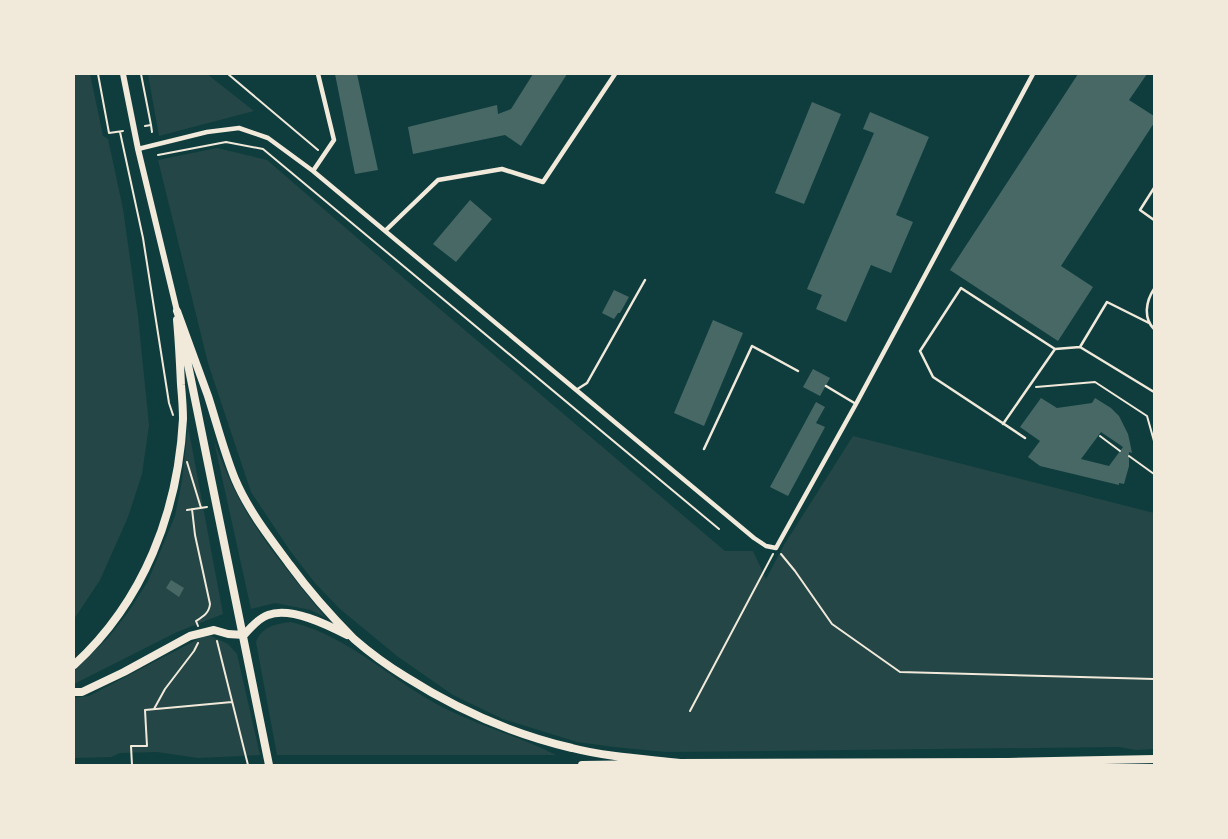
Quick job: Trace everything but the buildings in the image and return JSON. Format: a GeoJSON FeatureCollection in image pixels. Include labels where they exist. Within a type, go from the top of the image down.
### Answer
{"type":"FeatureCollection","features":[{"type":"Feature","properties":{"kind":"highway"},"geometry":{"type":"LineString","coordinates":[[177,311],[269,765]]}},
{"type":"Feature","properties":{"kind":"highway"},"geometry":{"type":"LineString","coordinates":[[177,311],[222,444],[240,488],[275,545],[304,585],[355,640]]}},
{"type":"Feature","properties":{"kind":"highway"},"geometry":{"type":"LineString","coordinates":[[74,665],[108,631],[128,600],[147,566],[172,499],[179,463],[183,417],[177,311]]}},
{"type":"Feature","properties":{"kind":"highway"},"geometry":{"type":"LineString","coordinates":[[244,635],[252,626],[268,614],[283,613],[304,617],[329,625],[355,640],[428,691],[454,705],[506,728],[573,748],[610,755],[680,763]]}},
{"type":"Feature","properties":{"kind":"highway"},"geometry":{"type":"LineString","coordinates":[[74,692],[82,692],[124,672],[190,636],[214,630],[228,634],[244,635]]}},
{"type":"Feature","properties":{"kind":"highway"},"geometry":{"type":"LineString","coordinates":[[582,765],[1154,759]]}},
{"type":"Feature","properties":{"kind":"main road"},"geometry":{"type":"LineString","coordinates":[[122,74],[177,311]]}},
{"type":"Feature","properties":{"kind":"street"},"geometry":{"type":"LineString","coordinates":[[313,171],[334,140],[318,74]]}},
{"type":"Feature","properties":{"kind":"street"},"geometry":{"type":"LineString","coordinates":[[385,231],[438,180],[502,169],[543,182],[615,74]]}},
{"type":"Feature","properties":{"kind":"street"},"geometry":{"type":"LineString","coordinates":[[138,149],[208,132],[239,128],[268,138],[313,171],[754,538],[766,546],[776,548],[856,404],[1033,74]]}},
{"type":"Feature","properties":{"kind":"lane"},"geometry":{"type":"LineString","coordinates":[[1154,188],[1140,210],[1154,220]]}},
{"type":"Feature","properties":{"kind":"lane"},"geometry":{"type":"LineString","coordinates":[[576,390],[587,383],[645,280]]}},
{"type":"Feature","properties":{"kind":"lane"},"geometry":{"type":"LineString","coordinates":[[1025,438],[933,377],[920,351],[961,288],[1055,349],[1080,347],[1154,392]]}},
{"type":"Feature","properties":{"kind":"lane"},"geometry":{"type":"LineString","coordinates":[[1149,323],[1147,308],[1149,297],[1154,289]]}},
{"type":"Feature","properties":{"kind":"lane"},"geometry":{"type":"LineString","coordinates":[[1080,347],[1107,302],[1149,323],[1154,329]]}},
{"type":"Feature","properties":{"kind":"lane"},"geometry":{"type":"LineString","coordinates":[[704,449],[752,346],[798,371]]}},
{"type":"Feature","properties":{"kind":"lane"},"geometry":{"type":"LineString","coordinates":[[1003,424],[1055,349]]}},
{"type":"Feature","properties":{"kind":"lane"},"geometry":{"type":"LineString","coordinates":[[826,386],[856,404]]}},
{"type":"Feature","properties":{"kind":"path"},"geometry":{"type":"LineString","coordinates":[[98,74],[109,133],[123,131]]}},
{"type":"Feature","properties":{"kind":"path"},"geometry":{"type":"LineString","coordinates":[[141,74],[152,132]]}},
{"type":"Feature","properties":{"kind":"path"},"geometry":{"type":"LineString","coordinates":[[228,74],[324,154]]}},
{"type":"Feature","properties":{"kind":"path"},"geometry":{"type":"LineString","coordinates":[[145,126],[151,124]]}},
{"type":"Feature","properties":{"kind":"path"},"geometry":{"type":"LineString","coordinates":[[120,132],[143,238],[169,403],[175,422]]}},
{"type":"Feature","properties":{"kind":"path"},"geometry":{"type":"LineString","coordinates":[[158,156],[226,142],[263,149],[719,529]]}},
{"type":"Feature","properties":{"kind":"path"},"geometry":{"type":"LineString","coordinates":[[1034,387],[1095,382],[1147,416],[1154,441]]}},
{"type":"Feature","properties":{"kind":"path"},"geometry":{"type":"LineString","coordinates":[[1100,436],[1120,451]]}},
{"type":"Feature","properties":{"kind":"path"},"geometry":{"type":"LineString","coordinates":[[1129,456],[1154,474]]}},
{"type":"Feature","properties":{"kind":"path"},"geometry":{"type":"LineString","coordinates":[[186,457],[201,508]]}},
{"type":"Feature","properties":{"kind":"path"},"geometry":{"type":"LineString","coordinates":[[187,510],[217,505]]}},
{"type":"Feature","properties":{"kind":"path"},"geometry":{"type":"LineString","coordinates":[[154,709],[165,689],[194,650],[200,638],[196,620],[210,610],[195,535],[192,509]]}},
{"type":"Feature","properties":{"kind":"path"},"geometry":{"type":"LineString","coordinates":[[690,711],[776,548],[795,571],[832,624],[900,672],[1154,679]]}},
{"type":"Feature","properties":{"kind":"path"},"geometry":{"type":"LineString","coordinates":[[213,639],[218,641],[248,765]]}},
{"type":"Feature","properties":{"kind":"path"},"geometry":{"type":"LineString","coordinates":[[132,765],[131,746],[147,746],[145,710],[232,702]]}},
{"type":"Feature","properties":{"kind":"shaded area"},"geometry":{"type":"Polygon","coordinates":[[[74,74],[90,74],[103,136],[108,139],[123,209],[138,316],[149,425],[142,474],[128,517],[100,580],[74,619],[74,74]]]}},
{"type":"Feature","properties":{"kind":"shaded area"},"geometry":{"type":"Polygon","coordinates":[[[148,74],[207,74],[254,111],[159,136],[148,74]]]}},
{"type":"Feature","properties":{"kind":"shaded area"},"geometry":{"type":"Polygon","coordinates":[[[217,148],[267,160],[725,551],[753,551],[766,579],[784,545],[853,436],[1154,513],[1154,749],[1136,750],[1119,747],[666,752],[577,742],[503,719],[453,695],[397,656],[340,609],[315,583],[291,552],[251,492],[208,363],[158,160],[217,148]]]}},
{"type":"Feature","properties":{"kind":"shaded area"},"geometry":{"type":"Polygon","coordinates":[[[188,426],[223,614],[177,632],[74,684],[74,670],[108,638],[129,611],[148,581],[175,516],[182,481],[188,426]]]}},
{"type":"Feature","properties":{"kind":"shaded area"},"geometry":{"type":"Polygon","coordinates":[[[214,441],[242,505],[264,539],[326,618],[311,610],[275,603],[251,609],[214,441]]]}},
{"type":"Feature","properties":{"kind":"shaded area"},"geometry":{"type":"Polygon","coordinates":[[[291,622],[313,629],[353,649],[426,698],[446,709],[556,755],[277,755],[256,642],[266,629],[291,622]]]}},
{"type":"Feature","properties":{"kind":"shaded area"},"geometry":{"type":"Polygon","coordinates":[[[211,636],[228,644],[237,654],[260,755],[198,758],[157,752],[120,753],[111,757],[74,758],[74,698],[89,696],[202,637],[211,636]]]}}]}
